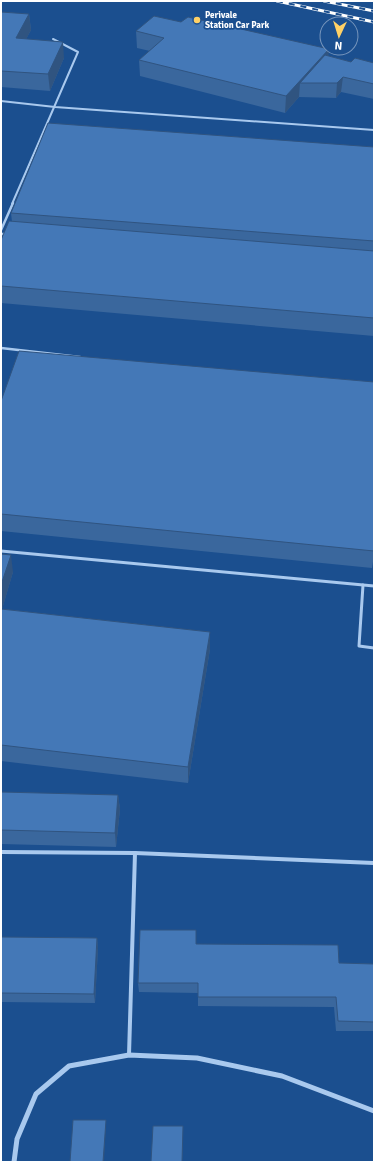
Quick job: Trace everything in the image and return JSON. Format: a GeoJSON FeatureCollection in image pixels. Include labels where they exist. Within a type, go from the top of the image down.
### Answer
{"type":"FeatureCollection","features":[{"type":"Feature","properties":{"kind":"street"},"geometry":{"type":"LineString","coordinates":[[14,1162],[17,1139],[36,1094],[69,1066],[129,1055],[197,1058],[282,1076],[374,1111]]}},
{"type":"Feature","properties":{"kind":"lane"},"geometry":{"type":"LineString","coordinates":[[1,230],[78,52],[53,39]]}},
{"type":"Feature","properties":{"kind":"lane"},"geometry":{"type":"LineString","coordinates":[[1,101],[55,107],[374,130]]}},
{"type":"Feature","properties":{"kind":"lane"},"geometry":{"type":"LineString","coordinates":[[1,234],[9,234]]}},
{"type":"Feature","properties":{"kind":"lane"},"geometry":{"type":"LineString","coordinates":[[1,348],[80,357]]}},
{"type":"Feature","properties":{"kind":"lane"},"geometry":{"type":"LineString","coordinates":[[1,551],[374,586]]}},
{"type":"Feature","properties":{"kind":"lane"},"geometry":{"type":"LineString","coordinates":[[363,585],[359,646],[374,648]]}},
{"type":"Feature","properties":{"kind":"lane"},"geometry":{"type":"LineString","coordinates":[[1,852],[135,853],[374,863]]}},
{"type":"Feature","properties":{"kind":"lane"},"geometry":{"type":"LineString","coordinates":[[129,1055],[135,853]]}},
{"type":"Feature","properties":{"kind":"building"},"geometry":{"type":"Polygon","coordinates":[[[1,12],[29,14],[16,38],[63,42],[48,74],[1,71],[1,12]]]}},
{"type":"Feature","properties":{"kind":"building"},"geometry":{"type":"Polygon","coordinates":[[[154,16],[181,22],[188,17],[319,47],[319,56],[323,56],[286,96],[139,60],[164,38],[136,31],[154,16]]]}},
{"type":"Feature","properties":{"kind":"building"},"geometry":{"type":"Polygon","coordinates":[[[324,56],[351,62],[355,58],[374,63],[374,84],[343,77],[337,83],[300,83],[324,56]]]}},
{"type":"Feature","properties":{"kind":"building"},"geometry":{"type":"Polygon","coordinates":[[[48,123],[374,147],[374,241],[11,213],[48,123]]]}},
{"type":"Feature","properties":{"kind":"building"},"geometry":{"type":"Polygon","coordinates":[[[9,221],[374,251],[374,318],[1,286],[1,240],[9,221]]]}},
{"type":"Feature","properties":{"kind":"building"},"geometry":{"type":"Polygon","coordinates":[[[19,351],[374,382],[374,551],[1,514],[1,401],[19,351]]]}},
{"type":"Feature","properties":{"kind":"building"},"geometry":{"type":"Polygon","coordinates":[[[1,554],[11,555],[1,585],[1,554]]]}},
{"type":"Feature","properties":{"kind":"building"},"geometry":{"type":"Polygon","coordinates":[[[1,609],[210,632],[188,767],[1,745],[1,609]]]}},
{"type":"Feature","properties":{"kind":"building"},"geometry":{"type":"Polygon","coordinates":[[[1,792],[118,795],[115,833],[1,830],[1,792]]]}},
{"type":"Feature","properties":{"kind":"building"},"geometry":{"type":"Polygon","coordinates":[[[140,930],[196,930],[196,944],[338,945],[339,963],[374,964],[374,1022],[338,1021],[336,997],[198,997],[198,983],[138,983],[140,930]]]}},
{"type":"Feature","properties":{"kind":"building"},"geometry":{"type":"Polygon","coordinates":[[[1,937],[97,938],[94,994],[1,993],[1,937]]]}},
{"type":"Feature","properties":{"kind":"building"},"geometry":{"type":"Polygon","coordinates":[[[73,1120],[106,1120],[103,1162],[70,1162],[73,1120]]]}},
{"type":"Feature","properties":{"kind":"building"},"geometry":{"type":"Polygon","coordinates":[[[153,1126],[183,1126],[182,1162],[151,1162],[153,1126]]]}},
{"type":"Feature","properties":{"kind":"railway"},"geometry":{"type":"LineString","coordinates":[[277,1],[374,22]]}},
{"type":"Feature","properties":{"kind":"railway"},"geometry":{"type":"LineString","coordinates":[[324,1],[374,11]]}},
{"type":"Feature","properties":{"kind":"place","name":"Perivale Station Car Park"},"geometry":{"type":"Point","coordinates":[197,20]}}]}
